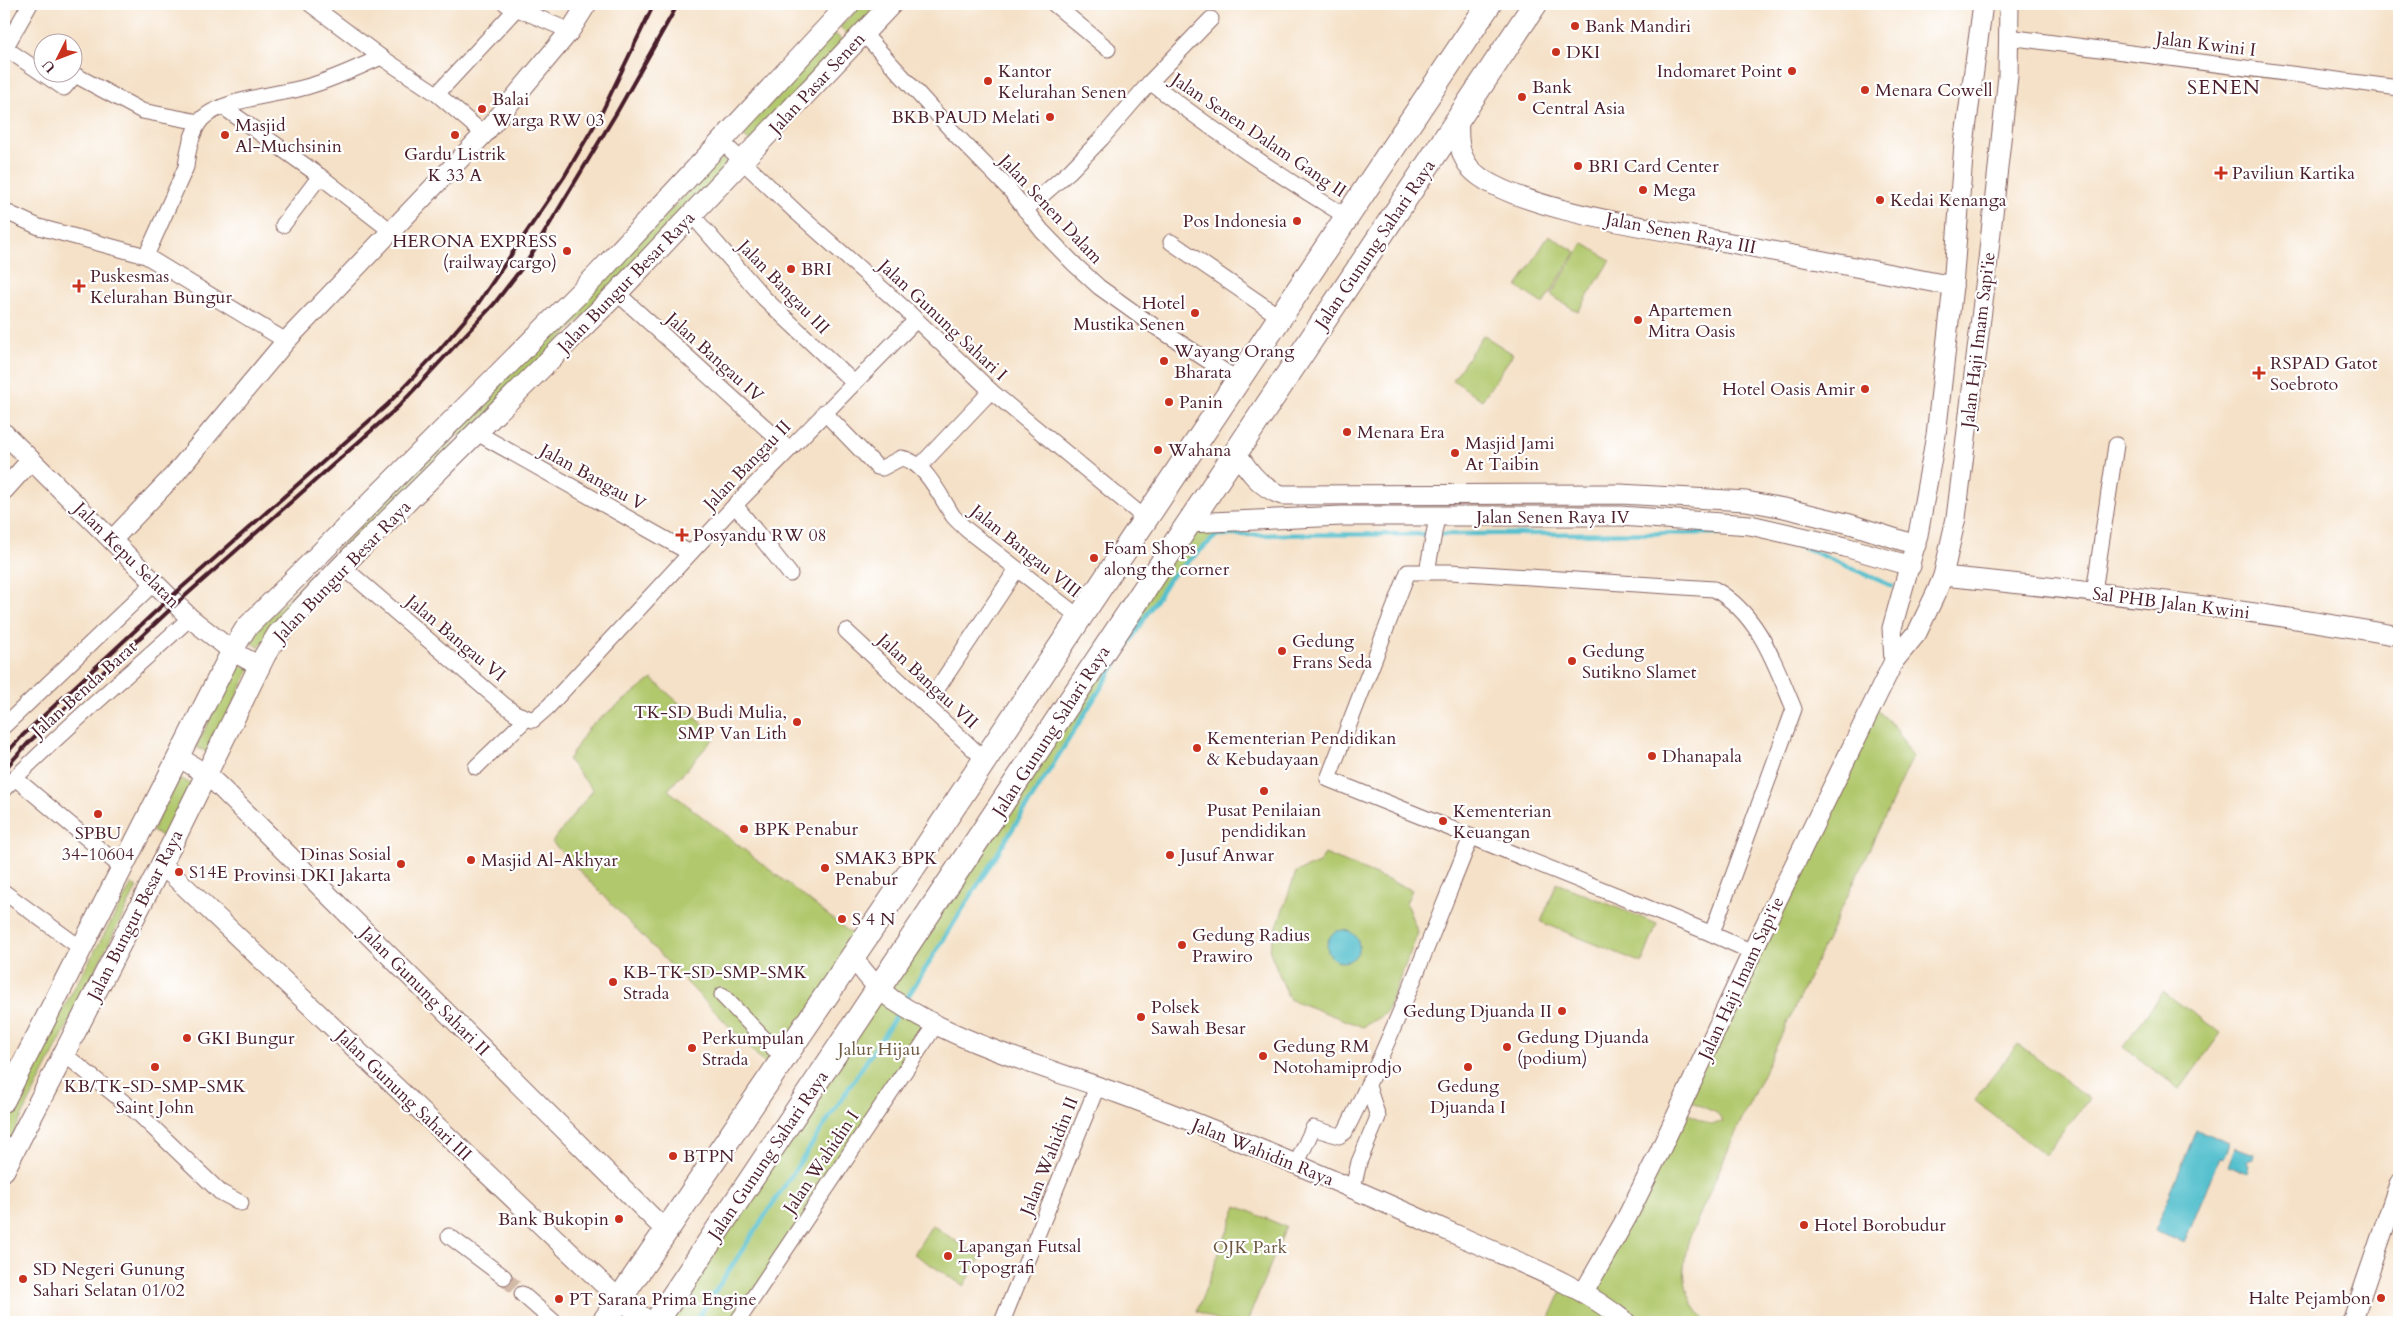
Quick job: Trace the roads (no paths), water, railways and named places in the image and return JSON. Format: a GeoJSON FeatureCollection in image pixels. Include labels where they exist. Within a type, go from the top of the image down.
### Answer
{"type":"FeatureCollection","features":[{"type":"Feature","properties":{"kind":"main road","name":"Jalan Pasar Senen"},"geometry":{"type":"LineString","coordinates":[[722,142],[849,4]]}},
{"type":"Feature","properties":{"kind":"main road","name":"Jalan Pasar Senen"},"geometry":{"type":"LineString","coordinates":[[742,162],[891,4]]}},
{"type":"Feature","properties":{"kind":"main road"},"geometry":{"type":"LineString","coordinates":[[604,1322],[785,1057],[1489,4]]}},
{"type":"Feature","properties":{"kind":"main road"},"geometry":{"type":"LineString","coordinates":[[1459,118],[1535,4]]}},
{"type":"Feature","properties":{"kind":"main road","name":"Jalan Gunung Sahari Raya"},"geometry":{"type":"LineString","coordinates":[[656,1322],[893,999],[1189,523],[1459,118]]}},
{"type":"Feature","properties":{"kind":"main road","name":"Jalan Bungur Besar Raya"},"geometry":{"type":"LineString","coordinates":[[7,1088],[82,949],[140,830],[232,651],[246,628],[598,274],[722,142]]}},
{"type":"Feature","properties":{"kind":"main road","name":"Jalan Bungur Besar Raya"},"geometry":{"type":"LineString","coordinates":[[4,1170],[207,775],[259,666],[278,634],[342,566],[617,293],[742,162]]}},
{"type":"Feature","properties":{"kind":"main road"},"geometry":{"type":"LineString","coordinates":[[140,830],[165,856]]}},
{"type":"Feature","properties":{"kind":"main road"},"geometry":{"type":"LineString","coordinates":[[126,858],[138,847],[152,850],[165,856]]}},
{"type":"Feature","properties":{"kind":"main road"},"geometry":{"type":"LineString","coordinates":[[106,899],[123,883],[136,864],[165,856]]}},
{"type":"Feature","properties":{"kind":"street"},"geometry":{"type":"LineString","coordinates":[[30,4],[4,49],[64,88],[67,87],[74,74],[142,111],[200,122]]}},
{"type":"Feature","properties":{"kind":"street"},"geometry":{"type":"LineString","coordinates":[[310,4],[381,57],[437,94],[484,134]]}},
{"type":"Feature","properties":{"kind":"street"},"geometry":{"type":"LineString","coordinates":[[1054,4],[1108,49]]}},
{"type":"Feature","properties":{"kind":"street","name":"Jalan Haji Imam Sapi'ie"},"geometry":{"type":"LineString","coordinates":[[1894,662],[1892,628],[1911,566],[1936,435],[1953,286],[1964,144],[1983,4]]}},
{"type":"Feature","properties":{"kind":"street","name":"Jalan Haji Imam Sapi'ie"},"geometry":{"type":"LineString","coordinates":[[1584,1292],[1639,1193],[1894,662],[1917,633],[1943,576],[1956,518],[1967,438],[2008,76],[2009,4]]}},
{"type":"Feature","properties":{"kind":"street"},"geometry":{"type":"LineString","coordinates":[[437,94],[511,6],[570,31]]}},
{"type":"Feature","properties":{"kind":"street"},"geometry":{"type":"LineString","coordinates":[[112,540],[174,475],[286,341],[484,134],[570,31],[582,6]]}},
{"type":"Feature","properties":{"kind":"street"},"geometry":{"type":"LineString","coordinates":[[1025,210],[1070,171],[1102,138],[1150,82],[1211,19]]}},
{"type":"Feature","properties":{"kind":"street","name":"Jalan Senen Dalam"},"geometry":{"type":"LineString","coordinates":[[864,33],[1074,264],[1099,287],[1238,380]]}},
{"type":"Feature","properties":{"kind":"street","name":"Jalan Kwini I"},"geometry":{"type":"LineString","coordinates":[[2008,37],[2399,88]]}},
{"type":"Feature","properties":{"kind":"street"},"geometry":{"type":"LineString","coordinates":[[146,256],[186,167],[186,158],[200,122],[212,112],[223,107],[307,87],[381,57]]}},
{"type":"Feature","properties":{"kind":"street","name":"Jalan Senen Dalam Gang II"},"geometry":{"type":"LineString","coordinates":[[1150,82],[1218,134],[1291,183],[1347,217]]}},
{"type":"Feature","properties":{"kind":"street"},"geometry":{"type":"LineString","coordinates":[[223,107],[320,176],[391,231]]}},
{"type":"Feature","properties":{"kind":"street","name":"Jalan Senen Raya III"},"geometry":{"type":"LineString","coordinates":[[1459,118],[1458,144],[1470,168],[1492,184],[1517,196],[1610,220],[1953,286]]}},
{"type":"Feature","properties":{"kind":"street","name":"Jalan Gunung Sahari I"},"geometry":{"type":"LineString","coordinates":[[722,142],[991,391],[1146,519]]}},
{"type":"Feature","properties":{"kind":"street"},"geometry":{"type":"LineString","coordinates":[[283,225],[320,176]]}},
{"type":"Feature","properties":{"kind":"street"},"geometry":{"type":"LineString","coordinates":[[4,211],[39,227],[146,256],[286,341]]}},
{"type":"Feature","properties":{"kind":"street","name":"Jalan Bangau III"},"geometry":{"type":"LineString","coordinates":[[692,215],[764,298],[853,382]]}},
{"type":"Feature","properties":{"kind":"street"},"geometry":{"type":"LineString","coordinates":[[1171,242],[1280,317]]}},
{"type":"Feature","properties":{"kind":"street","name":"Jalan Bangau IV"},"geometry":{"type":"LineString","coordinates":[[617,293],[789,448]]}},
{"type":"Feature","properties":{"kind":"street","name":"Jalan Bangau II"},"geometry":{"type":"LineString","coordinates":[[526,718],[533,720],[538,718],[789,448],[916,320]]}},
{"type":"Feature","properties":{"kind":"street"},"geometry":{"type":"LineString","coordinates":[[824,412],[877,467],[886,466],[901,458],[919,467],[991,391]]}},
{"type":"Feature","properties":{"kind":"street","name":"Jalan Kepu Selatan"},"geometry":{"type":"LineString","coordinates":[[4,433],[190,618],[232,651],[259,666]]}},
{"type":"Feature","properties":{"kind":"street","name":"Jalan Bangau V"},"geometry":{"type":"LineString","coordinates":[[477,433],[690,553]]}},
{"type":"Feature","properties":{"kind":"street"},"geometry":{"type":"LineString","coordinates":[[1936,435],[1967,438]]}},
{"type":"Feature","properties":{"kind":"street"},"geometry":{"type":"LineString","coordinates":[[2094,592],[2116,445]]}},
{"type":"Feature","properties":{"kind":"street","name":"Jalan Senen Raya IV"},"geometry":{"type":"LineString","coordinates":[[1236,452],[1248,469],[1272,492],[1282,495],[1620,494],[1746,501],[1850,524],[1916,544]]}},
{"type":"Feature","properties":{"kind":"street"},"geometry":{"type":"LineString","coordinates":[[4,490],[31,460]]}},
{"type":"Feature","properties":{"kind":"street","name":"Jalan Bangau VIII"},"geometry":{"type":"LineString","coordinates":[[919,467],[939,492],[954,517],[986,546],[1079,617]]}},
{"type":"Feature","properties":{"kind":"street"},"geometry":{"type":"LineString","coordinates":[[1364,494],[1364,516]]}},
{"type":"Feature","properties":{"kind":"street"},"geometry":{"type":"LineString","coordinates":[[1620,494],[1620,516]]}},
{"type":"Feature","properties":{"kind":"street"},"geometry":{"type":"LineString","coordinates":[[1743,523],[1746,501]]}},
{"type":"Feature","properties":{"kind":"street"},"geometry":{"type":"LineString","coordinates":[[735,505],[790,574]]}},
{"type":"Feature","properties":{"kind":"street","name":"Jalan Senen Raya IV"},"geometry":{"type":"LineString","coordinates":[[1189,523],[1364,516],[1620,516],[1743,523],[1845,547],[1911,566]]}},
{"type":"Feature","properties":{"kind":"street"},"geometry":{"type":"LineString","coordinates":[[1427,572],[1436,517]]}},
{"type":"Feature","properties":{"kind":"street","name":"Jalan Bangau VI"},"geometry":{"type":"LineString","coordinates":[[342,566],[503,704],[526,718]]}},
{"type":"Feature","properties":{"kind":"street"},"geometry":{"type":"LineString","coordinates":[[927,704],[1017,569]]}},
{"type":"Feature","properties":{"kind":"street"},"geometry":{"type":"LineString","coordinates":[[1712,933],[1794,709],[1766,642],[1745,613],[1731,598],[1714,589],[1408,572],[1328,779],[1712,933],[1754,952]]}},
{"type":"Feature","properties":{"kind":"street","name":"Sal PHB Jalan Kwini"},"geometry":{"type":"LineString","coordinates":[[1943,576],[2094,592],[2289,618],[2399,636]]}},
{"type":"Feature","properties":{"kind":"street"},"geometry":{"type":"LineString","coordinates":[[4,726],[155,582]]}},
{"type":"Feature","properties":{"kind":"street","name":"Jalan Benda Barat"},"geometry":{"type":"LineString","coordinates":[[4,789],[53,739],[126,677],[190,618]]}},
{"type":"Feature","properties":{"kind":"street","name":"Jalan Bangau VII"},"geometry":{"type":"LineString","coordinates":[[846,631],[984,758]]}},
{"type":"Feature","properties":{"kind":"street"},"geometry":{"type":"LineString","coordinates":[[476,767],[526,718]]}},
{"type":"Feature","properties":{"kind":"street","name":"Jalan Gunung Sahari II"},"geometry":{"type":"LineString","coordinates":[[179,757],[207,775],[666,1231]]}},
{"type":"Feature","properties":{"kind":"street"},"geometry":{"type":"LineString","coordinates":[[15,778],[126,858]]}},
{"type":"Feature","properties":{"kind":"street"},"geometry":{"type":"LineString","coordinates":[[1296,1165],[1313,1128],[1339,1136],[1345,1132],[1368,1086],[1428,950],[1471,837]]}},
{"type":"Feature","properties":{"kind":"street","name":"Jalan Gunung Sahari III"},"geometry":{"type":"LineString","coordinates":[[165,856],[619,1300],[650,1322]]}},
{"type":"Feature","properties":{"kind":"street"},"geometry":{"type":"LineString","coordinates":[[4,892],[82,949]]}},
{"type":"Feature","properties":{"kind":"street","name":"Jalan Wahidin Raya"},"geometry":{"type":"LineString","coordinates":[[852,955],[862,971],[893,999],[937,1024],[975,1041],[1097,1086],[1353,1188],[1584,1292],[1626,1322]]}},
{"type":"Feature","properties":{"kind":"street"},"geometry":{"type":"LineString","coordinates":[[722,995],[773,1048],[785,1057]]}},
{"type":"Feature","properties":{"kind":"street","name":"Jalan Wahidin I"},"geometry":{"type":"LineString","coordinates":[[737,1322],[937,1024]]}},
{"type":"Feature","properties":{"kind":"street"},"geometry":{"type":"LineString","coordinates":[[64,1054],[141,1116],[220,1192],[240,1203]]}},
{"type":"Feature","properties":{"kind":"street","name":"Jalan Wahidin II"},"geometry":{"type":"LineString","coordinates":[[1002,1322],[1097,1086]]}},
{"type":"Feature","properties":{"kind":"street"},"geometry":{"type":"LineString","coordinates":[[1353,1188],[1359,1162],[1378,1117],[1368,1086]]}},
{"type":"Feature","properties":{"kind":"street"},"geometry":{"type":"LineString","coordinates":[[2352,1322],[2399,1184]]}},
{"type":"Feature","properties":{"kind":"street"},"geometry":{"type":"LineString","coordinates":[[449,1236],[504,1278]]}},
{"type":"Feature","properties":{"kind":"street"},"geometry":{"type":"LineString","coordinates":[[522,1294],[554,1322]]}},
{"type":"Feature","properties":{"kind":"water"},"geometry":{"type":"Polygon","coordinates":[[[1343,930],[1349,931],[1354,935],[1358,940],[1358,952],[1354,957],[1349,961],[1343,962],[1337,961],[1332,957],[1328,952],[1327,946],[1328,940],[1332,935],[1337,931],[1343,930]]]}},
{"type":"Feature","properties":{"kind":"water"},"geometry":{"type":"Polygon","coordinates":[[[2196,1130],[2229,1143],[2223,1159],[2219,1158],[2184,1243],[2155,1231],[2196,1130]]]}},
{"type":"Feature","properties":{"kind":"water"},"geometry":{"type":"Polygon","coordinates":[[[2235,1147],[2254,1154],[2253,1159],[2247,1161],[2249,1167],[2247,1173],[2228,1166],[2235,1147]]]}},
{"type":"Feature","properties":{"kind":"waterway"},"geometry":{"type":"LineString","coordinates":[[905,1001],[1169,579],[1217,535],[1739,533]]}},
{"type":"Feature","properties":{"kind":"waterway"},"geometry":{"type":"LineString","coordinates":[[1796,544],[1892,586]]}},
{"type":"Feature","properties":{"kind":"waterway"},"geometry":{"type":"LineString","coordinates":[[695,1322],[900,1010]]}},
{"type":"Feature","properties":{"kind":"tunnel"},"geometry":{"type":"LineString","coordinates":[[504,1277],[522,1294]]}},
{"type":"Feature","properties":{"kind":"railway"},"geometry":{"type":"LineString","coordinates":[[4,756],[22,736],[170,598],[387,405],[440,349],[475,308],[564,177],[601,114],[654,4]]}},
{"type":"Feature","properties":{"kind":"railway"},"geometry":{"type":"LineString","coordinates":[[4,770],[29,742],[176,604],[398,407],[494,304],[528,260],[617,112],[678,4]]}},
{"type":"Feature","properties":{"kind":"place","name":"Bank Mandiri"},"geometry":{"type":"Point","coordinates":[1575,26]}},
{"type":"Feature","properties":{"kind":"place","name":"DKI"},"geometry":{"type":"Point","coordinates":[1556,52]}},
{"type":"Feature","properties":{"kind":"place","name":"Indomaret Point"},"geometry":{"type":"Point","coordinates":[1792,71]}},
{"type":"Feature","properties":{"kind":"place","name":"Kantor Kelurahan Senen"},"geometry":{"type":"Point","coordinates":[988,81]}},
{"type":"Feature","properties":{"kind":"place","name":"Menara Cowell"},"geometry":{"type":"Point","coordinates":[1865,90]}},
{"type":"Feature","properties":{"kind":"place","name":"Bank Central Asia"},"geometry":{"type":"Point","coordinates":[1522,97]}},
{"type":"Feature","properties":{"kind":"place","name":"Balai Warga RW 03"},"geometry":{"type":"Point","coordinates":[482,109]}},
{"type":"Feature","properties":{"kind":"place","name":"BKB PAUD Melati"},"geometry":{"type":"Point","coordinates":[1050,117]}},
{"type":"Feature","properties":{"kind":"place","name":"Masjid Al-Muchsinin"},"geometry":{"type":"Point","coordinates":[225,135]}},
{"type":"Feature","properties":{"kind":"place","name":"Gardu Listrik K 33 A"},"geometry":{"type":"Point","coordinates":[455,135]}},
{"type":"Feature","properties":{"kind":"place","name":"BRI Card Center"},"geometry":{"type":"Point","coordinates":[1578,166]}},
{"type":"Feature","properties":{"kind":"place","name":"Paviliun Kartika"},"geometry":{"type":"Point","coordinates":[2221,173]}},
{"type":"Feature","properties":{"kind":"place","name":"Mega"},"geometry":{"type":"Point","coordinates":[1643,190]}},
{"type":"Feature","properties":{"kind":"place","name":"Kedai Kenanga"},"geometry":{"type":"Point","coordinates":[1880,200]}},
{"type":"Feature","properties":{"kind":"place","name":"Pos Indonesia"},"geometry":{"type":"Point","coordinates":[1297,221]}},
{"type":"Feature","properties":{"kind":"place","name":"HERONA EXPRESS (railway cargo)"},"geometry":{"type":"Point","coordinates":[567,251]}},
{"type":"Feature","properties":{"kind":"place","name":"BRI"},"geometry":{"type":"Point","coordinates":[791,269]}},
{"type":"Feature","properties":{"kind":"place","name":"Puskesmas Kelurahan Bungur"},"geometry":{"type":"Point","coordinates":[79,286]}},
{"type":"Feature","properties":{"kind":"place","name":"Hotel Mustika Senen"},"geometry":{"type":"Point","coordinates":[1195,313]}},
{"type":"Feature","properties":{"kind":"place","name":"Apartemen Mitra Oasis"},"geometry":{"type":"Point","coordinates":[1638,320]}},
{"type":"Feature","properties":{"kind":"place","name":"Wayang Orang Bharata"},"geometry":{"type":"Point","coordinates":[1164,361]}},
{"type":"Feature","properties":{"kind":"place","name":"RSPAD Gatot Soebroto"},"geometry":{"type":"Point","coordinates":[2259,373]}},
{"type":"Feature","properties":{"kind":"place","name":"Hotel Oasis Amir"},"geometry":{"type":"Point","coordinates":[1865,389]}},
{"type":"Feature","properties":{"kind":"place","name":"Panin"},"geometry":{"type":"Point","coordinates":[1169,402]}},
{"type":"Feature","properties":{"kind":"place","name":"Menara Era"},"geometry":{"type":"Point","coordinates":[1347,432]}},
{"type":"Feature","properties":{"kind":"place","name":"Wahana"},"geometry":{"type":"Point","coordinates":[1158,450]}},
{"type":"Feature","properties":{"kind":"place","name":"Masjid Jami At Taibin"},"geometry":{"type":"Point","coordinates":[1455,453]}},
{"type":"Feature","properties":{"kind":"place","name":"Posyandu RW 08"},"geometry":{"type":"Point","coordinates":[682,535]}},
{"type":"Feature","properties":{"kind":"place","name":"Foam Shops along the corner"},"geometry":{"type":"Point","coordinates":[1094,558]}},
{"type":"Feature","properties":{"kind":"place","name":"Gedung Frans Seda"},"geometry":{"type":"Point","coordinates":[1282,651]}},
{"type":"Feature","properties":{"kind":"place","name":"Gedung Sutikno Slamet"},"geometry":{"type":"Point","coordinates":[1572,661]}},
{"type":"Feature","properties":{"kind":"place","name":"TK-SD Budi Mulia, SMP Van Lith"},"geometry":{"type":"Point","coordinates":[797,722]}},
{"type":"Feature","properties":{"kind":"place","name":"Kementerian Pendidikan & Kebudayaan"},"geometry":{"type":"Point","coordinates":[1197,748]}},
{"type":"Feature","properties":{"kind":"place","name":"Dhanapala"},"geometry":{"type":"Point","coordinates":[1652,756]}},
{"type":"Feature","properties":{"kind":"place","name":"Pusat Penilaian pendidikan"},"geometry":{"type":"Point","coordinates":[1264,791]}},
{"type":"Feature","properties":{"kind":"place","name":"SPBU 34-10604"},"geometry":{"type":"Point","coordinates":[98,814]}},
{"type":"Feature","properties":{"kind":"place","name":"Kementerian Keuangan"},"geometry":{"type":"Point","coordinates":[1443,821]}},
{"type":"Feature","properties":{"kind":"place","name":"BPK Penabur"},"geometry":{"type":"Point","coordinates":[744,829]}},
{"type":"Feature","properties":{"kind":"place","name":"Jusuf Anwar"},"geometry":{"type":"Point","coordinates":[1170,855]}},
{"type":"Feature","properties":{"kind":"place","name":"Masjid Al-Akhyar"},"geometry":{"type":"Point","coordinates":[471,860]}},
{"type":"Feature","properties":{"kind":"place","name":"Dinas Sosial Provinsi DKI Jakarta"},"geometry":{"type":"Point","coordinates":[401,864]}},
{"type":"Feature","properties":{"kind":"place","name":"SMAK3 BPK Penabur"},"geometry":{"type":"Point","coordinates":[825,868]}},
{"type":"Feature","properties":{"kind":"place","name":"S14E"},"geometry":{"type":"Point","coordinates":[179,872]}},
{"type":"Feature","properties":{"kind":"place","name":"S 4 N"},"geometry":{"type":"Point","coordinates":[842,919]}},
{"type":"Feature","properties":{"kind":"place","name":"Gedung Radius Prawiro"},"geometry":{"type":"Point","coordinates":[1182,945]}},
{"type":"Feature","properties":{"kind":"place","name":"KB-TK-SD-SMP-SMK Strada"},"geometry":{"type":"Point","coordinates":[613,982]}},
{"type":"Feature","properties":{"kind":"place","name":"Gedung Djuanda II"},"geometry":{"type":"Point","coordinates":[1562,1011]}},
{"type":"Feature","properties":{"kind":"place","name":"Polsek Sawah Besar"},"geometry":{"type":"Point","coordinates":[1141,1017]}},
{"type":"Feature","properties":{"kind":"place","name":"GKI Bungur"},"geometry":{"type":"Point","coordinates":[187,1038]}},
{"type":"Feature","properties":{"kind":"place","name":"Gedung Djuanda (podium)"},"geometry":{"type":"Point","coordinates":[1507,1047]}},
{"type":"Feature","properties":{"kind":"place","name":"Perkumpulan Strada"},"geometry":{"type":"Point","coordinates":[692,1048]}},
{"type":"Feature","properties":{"kind":"place","name":"Gedung RM Notohamiprodjo"},"geometry":{"type":"Point","coordinates":[1263,1056]}},
{"type":"Feature","properties":{"kind":"place","name":"KB/TK-SD-SMP-SMK Saint John"},"geometry":{"type":"Point","coordinates":[155,1067]}},
{"type":"Feature","properties":{"kind":"place","name":"Gedung Djuanda I"},"geometry":{"type":"Point","coordinates":[1468,1067]}},
{"type":"Feature","properties":{"kind":"place","name":"BTPN"},"geometry":{"type":"Point","coordinates":[673,1156]}},
{"type":"Feature","properties":{"kind":"place","name":"Bank Bukopin"},"geometry":{"type":"Point","coordinates":[619,1219]}},
{"type":"Feature","properties":{"kind":"place","name":"Hotel Borobudur"},"geometry":{"type":"Point","coordinates":[1804,1225]}},
{"type":"Feature","properties":{"kind":"place","name":"Lapangan Futsal Topografi"},"geometry":{"type":"Point","coordinates":[948,1256]}},
{"type":"Feature","properties":{"kind":"place","name":"SD Negeri Gunung Sahari Selatan 01/02"},"geometry":{"type":"Point","coordinates":[23,1279]}},
{"type":"Feature","properties":{"kind":"place","name":"Halte Pejambon"},"geometry":{"type":"Point","coordinates":[2381,1298]}},
{"type":"Feature","properties":{"kind":"place","name":"PT Sarana Prima Engine"},"geometry":{"type":"Point","coordinates":[559,1299]}},
{"type":"Feature","properties":{"kind":"district","name":"SENEN"},"geometry":{"type":"Point","coordinates":[2224,87]}},
{"type":"Feature","properties":{"kind":"park label","name":"Jalur Hijau"},"geometry":{"type":"Point","coordinates":[879,1049]}},
{"type":"Feature","properties":{"kind":"park label","name":"OJK Park"},"geometry":{"type":"Point","coordinates":[1250,1247]}}]}
